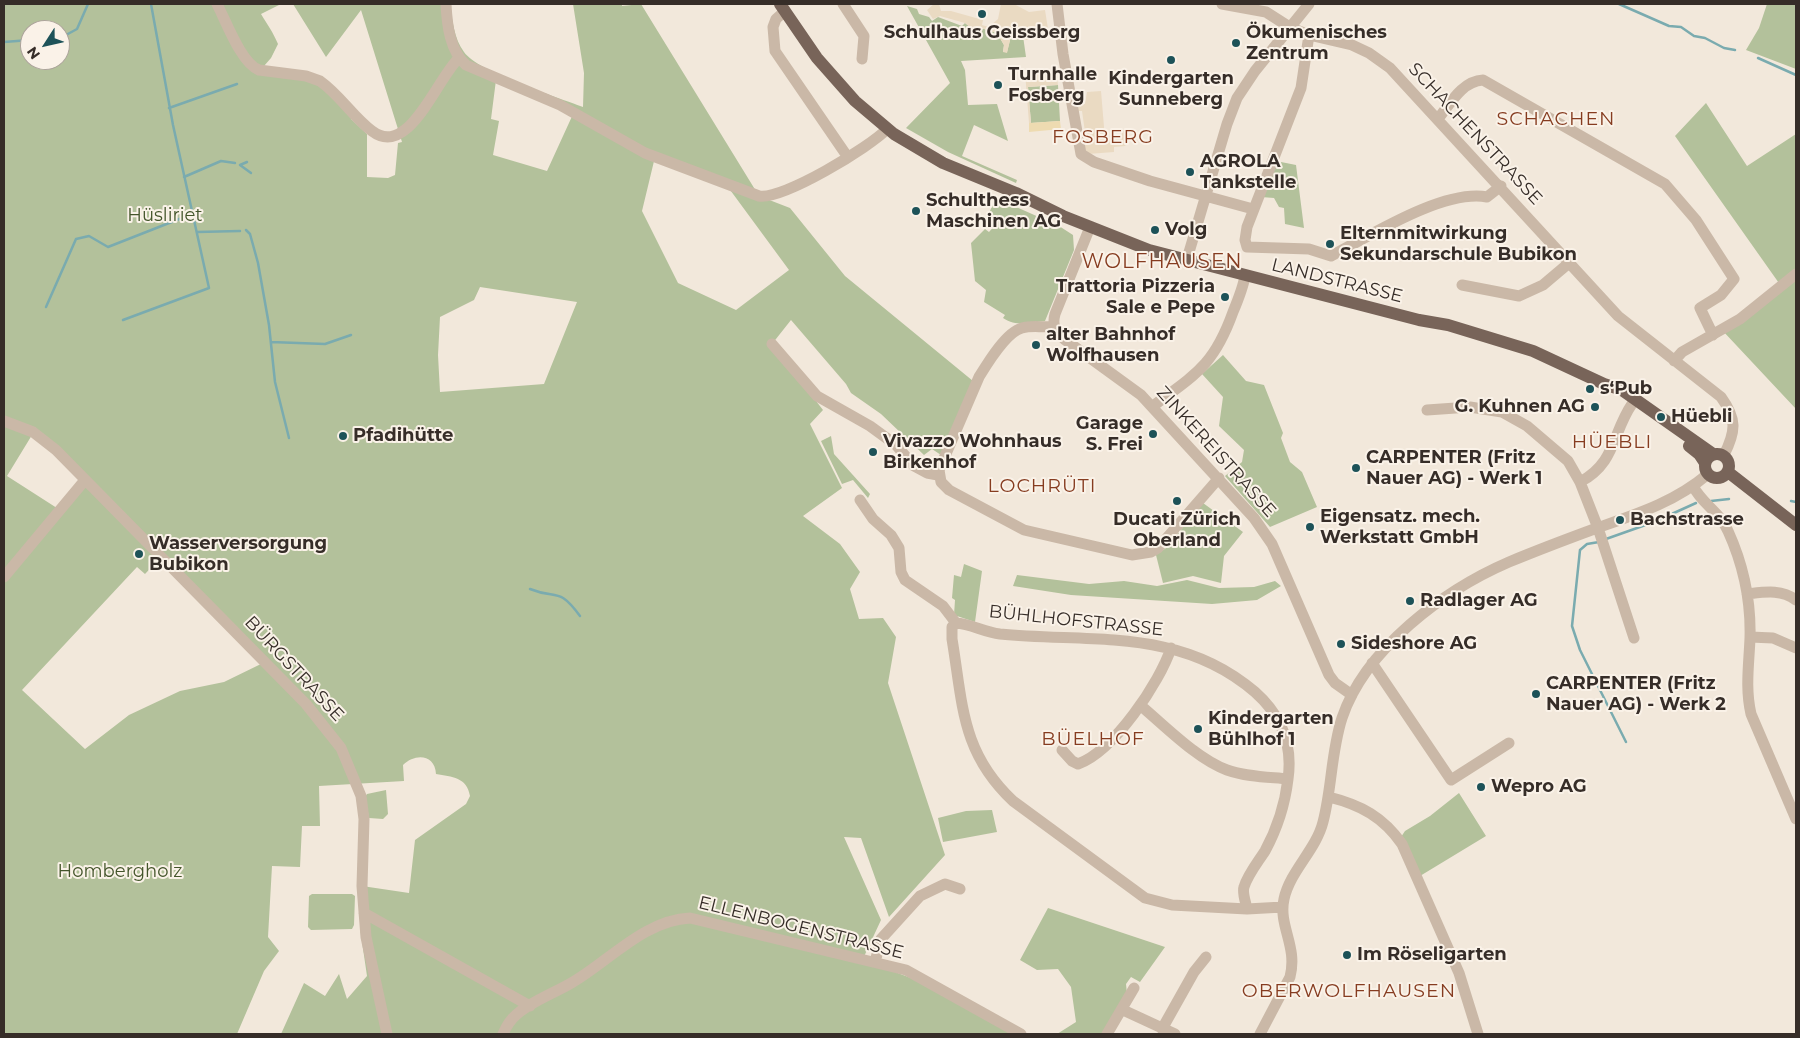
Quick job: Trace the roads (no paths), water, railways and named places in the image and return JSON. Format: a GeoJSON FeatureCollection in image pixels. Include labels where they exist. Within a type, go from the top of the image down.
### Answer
{"type":"FeatureCollection","features":[{"type":"Feature","properties":{"kind":"main road","name":"LANDSTRASSE"},"geometry":{"type":"LineString","coordinates":[[782,8],[829,73],[855,101],[887,129],[943,163],[1016,193],[1090,228],[1149,250],[1187,258],[1245,276],[1474,333],[1533,351],[1634,397],[1712,461]]}},
{"type":"Feature","properties":{"kind":"main road","name":"LANDSTRASSE"},"geometry":{"type":"LineString","coordinates":[[1604,384],[1699,454],[1712,461]]}},
{"type":"Feature","properties":{"kind":"main road"},"geometry":{"type":"LineString","coordinates":[[1712,461],[1729,461],[1728,472],[1718,478],[1712,461]]}},
{"type":"Feature","properties":{"kind":"main road"},"geometry":{"type":"LineString","coordinates":[[1728,472],[1796,525]]}},
{"type":"Feature","properties":{"kind":"street"},"geometry":{"type":"LineString","coordinates":[[217,4],[243,54],[253,67],[259,70],[311,78],[320,82],[370,129],[381,136],[397,136],[414,124],[446,71],[459,58]]}},
{"type":"Feature","properties":{"kind":"street"},"geometry":{"type":"LineString","coordinates":[[446,4],[451,40],[459,58],[466,66],[560,105],[645,153],[759,196],[774,196],[790,190],[848,156],[887,129]]}},
{"type":"Feature","properties":{"kind":"street"},"geometry":{"type":"LineString","coordinates":[[843,4],[864,36],[862,59]]}},
{"type":"Feature","properties":{"kind":"street"},"geometry":{"type":"LineString","coordinates":[[1057,4],[1063,54],[1081,154],[1094,162],[1204,198],[1253,209]]}},
{"type":"Feature","properties":{"kind":"street","name":"SCHACHENSTRASSE"},"geometry":{"type":"LineString","coordinates":[[1222,4],[1266,12],[1276,16],[1291,28],[1309,35],[1352,45],[1369,53],[1390,68],[1501,186],[1618,316],[1721,397],[1730,409],[1734,428],[1712,461]]}},
{"type":"Feature","properties":{"kind":"street"},"geometry":{"type":"LineString","coordinates":[[1187,258],[1227,124],[1237,98],[1255,71],[1309,4]]}},
{"type":"Feature","properties":{"kind":"street"},"geometry":{"type":"LineString","coordinates":[[782,8],[773,27],[775,51],[848,156]]}},
{"type":"Feature","properties":{"kind":"street"},"geometry":{"type":"LineString","coordinates":[[1309,35],[1301,88],[1253,209],[1247,227],[1245,240],[1247,247],[1309,249],[1331,256],[1390,225],[1440,203],[1475,195],[1487,197],[1501,186]]}},
{"type":"Feature","properties":{"kind":"street"},"geometry":{"type":"LineString","coordinates":[[1438,119],[1465,86],[1473,80],[1483,80],[1664,184],[1696,220],[1734,279],[1721,295],[1700,308],[1713,335]]}},
{"type":"Feature","properties":{"kind":"street"},"geometry":{"type":"LineString","coordinates":[[1090,228],[1055,314],[1054,326],[1018,329],[996,352],[979,378],[941,463],[938,475],[941,482],[949,490],[1024,530],[1132,555],[1151,552],[1158,548],[1218,478]]}},
{"type":"Feature","properties":{"kind":"street"},"geometry":{"type":"LineString","coordinates":[[1462,285],[1519,296],[1543,285],[1569,263]]}},
{"type":"Feature","properties":{"kind":"street"},"geometry":{"type":"LineString","coordinates":[[1674,361],[1682,352],[1740,319],[1796,274]]}},
{"type":"Feature","properties":{"kind":"street"},"geometry":{"type":"LineString","coordinates":[[1153,406],[1203,368],[1213,357],[1223,340],[1245,276]]}},
{"type":"Feature","properties":{"kind":"street","name":"ZINKEREISTRASSE"},"geometry":{"type":"LineString","coordinates":[[1054,326],[1064,339],[1127,384],[1153,406],[1254,518],[1269,538],[1329,675],[1335,683],[1352,695]]}},
{"type":"Feature","properties":{"kind":"street"},"geometry":{"type":"LineString","coordinates":[[772,344],[817,396],[870,426],[890,440],[914,466],[927,473],[938,475]]}},
{"type":"Feature","properties":{"kind":"street"},"geometry":{"type":"LineString","coordinates":[[1580,482],[1595,474],[1611,452],[1632,404]]}},
{"type":"Feature","properties":{"kind":"street"},"geometry":{"type":"LineString","coordinates":[[1427,410],[1470,407],[1502,412],[1527,426],[1560,452],[1568,461],[1580,482],[1600,535],[1634,638]]}},
{"type":"Feature","properties":{"kind":"street","name":"BÜRGSTRASSE"},"geometry":{"type":"LineString","coordinates":[[4,421],[25,428],[41,437],[306,704],[341,748],[358,784],[363,807],[362,886],[368,952],[387,1034]]}},
{"type":"Feature","properties":{"kind":"street"},"geometry":{"type":"LineString","coordinates":[[1260,1034],[1290,977],[1293,967],[1291,943],[1282,907],[1288,889],[1320,832],[1329,797],[1336,740],[1342,718],[1352,695],[1372,663],[1399,635],[1448,595],[1494,568],[1600,535],[1654,508],[1698,494],[1712,461]]}},
{"type":"Feature","properties":{"kind":"street"},"geometry":{"type":"LineString","coordinates":[[4,577],[85,480]]}},
{"type":"Feature","properties":{"kind":"street"},"geometry":{"type":"LineString","coordinates":[[1698,494],[1720,516],[1729,532],[1738,558],[1747,594],[1750,637],[1747,687],[1751,714],[1796,819]]}},
{"type":"Feature","properties":{"kind":"street"},"geometry":{"type":"LineString","coordinates":[[860,500],[873,519],[891,536],[899,548],[900,564],[905,580],[943,606],[956,623],[952,627],[952,639],[968,734],[979,759],[997,786],[1013,801],[1145,898],[1172,905],[1247,909],[1282,907]]}},
{"type":"Feature","properties":{"kind":"street"},"geometry":{"type":"LineString","coordinates":[[1747,594],[1778,592],[1786,593],[1796,600]]}},
{"type":"Feature","properties":{"kind":"street","name":"BÜHLHOFSTRASSE"},"geometry":{"type":"LineString","coordinates":[[956,623],[997,634],[1133,641],[1171,648],[1192,654],[1230,673],[1252,689],[1273,710],[1288,742],[1290,757],[1288,779],[1276,826],[1243,888],[1247,909]]}},
{"type":"Feature","properties":{"kind":"street"},"geometry":{"type":"LineString","coordinates":[[1750,637],[1773,638],[1796,648]]}},
{"type":"Feature","properties":{"kind":"street"},"geometry":{"type":"LineString","coordinates":[[1062,750],[1078,764],[1114,736],[1140,705],[1159,675],[1171,648]]}},
{"type":"Feature","properties":{"kind":"street"},"geometry":{"type":"LineString","coordinates":[[1372,663],[1451,780],[1509,743]]}},
{"type":"Feature","properties":{"kind":"street"},"geometry":{"type":"LineString","coordinates":[[1140,705],[1203,757],[1224,769],[1255,776],[1288,779]]}},
{"type":"Feature","properties":{"kind":"street"},"geometry":{"type":"LineString","coordinates":[[1329,797],[1349,802],[1372,813],[1392,830],[1402,844],[1460,973],[1478,1034]]}},
{"type":"Feature","properties":{"kind":"street"},"geometry":{"type":"LineString","coordinates":[[875,962],[881,939],[920,896],[945,884],[960,889]]}},
{"type":"Feature","properties":{"kind":"street"},"geometry":{"type":"LineString","coordinates":[[364,913],[530,1006]]}},
{"type":"Feature","properties":{"kind":"street","name":"ELLENBOGENSTRASSE"},"geometry":{"type":"LineString","coordinates":[[503,1034],[514,1016],[575,981],[654,929],[680,918],[700,919],[841,956],[906,970],[1021,1034]]}},
{"type":"Feature","properties":{"kind":"street"},"geometry":{"type":"LineString","coordinates":[[1162,1029],[1194,972],[1206,957]]}},
{"type":"Feature","properties":{"kind":"street"},"geometry":{"type":"LineString","coordinates":[[1106,1034],[1123,1010],[1134,988]]}},
{"type":"Feature","properties":{"kind":"street"},"geometry":{"type":"LineString","coordinates":[[1123,1010],[1175,1034]]}},
{"type":"Feature","properties":{"kind":"waterway"},"geometry":{"type":"LineString","coordinates":[[70,33],[77,29],[88,4]]}},
{"type":"Feature","properties":{"kind":"waterway"},"geometry":{"type":"LineString","coordinates":[[123,320],[209,288],[173,125],[151,4]]}},
{"type":"Feature","properties":{"kind":"waterway"},"geometry":{"type":"LineString","coordinates":[[1619,4],[1669,26],[1681,27],[1694,36],[1705,38],[1724,48],[1735,50]]}},
{"type":"Feature","properties":{"kind":"waterway"},"geometry":{"type":"LineString","coordinates":[[4,42],[20,41]]}},
{"type":"Feature","properties":{"kind":"waterway"},"geometry":{"type":"LineString","coordinates":[[1758,58],[1796,75]]}},
{"type":"Feature","properties":{"kind":"waterway"},"geometry":{"type":"LineString","coordinates":[[169,108],[237,84]]}},
{"type":"Feature","properties":{"kind":"waterway"},"geometry":{"type":"LineString","coordinates":[[184,177],[221,161],[235,163]]}},
{"type":"Feature","properties":{"kind":"waterway"},"geometry":{"type":"LineString","coordinates":[[247,162],[240,165],[251,173]]}},
{"type":"Feature","properties":{"kind":"waterway"},"geometry":{"type":"LineString","coordinates":[[46,307],[76,239],[89,236],[108,247],[192,214]]}},
{"type":"Feature","properties":{"kind":"waterway"},"geometry":{"type":"LineString","coordinates":[[246,230],[250,234],[258,263],[269,325],[275,382],[289,438]]}},
{"type":"Feature","properties":{"kind":"waterway"},"geometry":{"type":"LineString","coordinates":[[197,232],[240,231]]}},
{"type":"Feature","properties":{"kind":"waterway"},"geometry":{"type":"LineString","coordinates":[[271,342],[325,344],[351,335]]}},
{"type":"Feature","properties":{"kind":"waterway"},"geometry":{"type":"LineString","coordinates":[[1711,501],[1729,499]]}},
{"type":"Feature","properties":{"kind":"waterway"},"geometry":{"type":"LineString","coordinates":[[1791,501],[1796,502]]}},
{"type":"Feature","properties":{"kind":"waterway"},"geometry":{"type":"LineString","coordinates":[[1606,539],[1654,522],[1696,503]]}},
{"type":"Feature","properties":{"kind":"waterway"},"geometry":{"type":"LineString","coordinates":[[1599,542],[1587,544],[1580,550],[1572,626],[1580,650],[1626,742]]}},
{"type":"Feature","properties":{"kind":"waterway"},"geometry":{"type":"LineString","coordinates":[[530,589],[562,597],[580,616]]}},
{"type":"Feature","properties":{"kind":"place","name":"Schulhaus Geissberg"},"geometry":{"type":"Point","coordinates":[982,14]}},
{"type":"Feature","properties":{"kind":"place","name":"Ökumenisches Zentrum"},"geometry":{"type":"Point","coordinates":[1236,43]}},
{"type":"Feature","properties":{"kind":"place","name":"Kindergarten Sunneberg"},"geometry":{"type":"Point","coordinates":[1171,60]}},
{"type":"Feature","properties":{"kind":"place","name":"Turnhalle Fosberg"},"geometry":{"type":"Point","coordinates":[998,85]}},
{"type":"Feature","properties":{"kind":"place","name":"AGROLA Tankstelle"},"geometry":{"type":"Point","coordinates":[1190,172]}},
{"type":"Feature","properties":{"kind":"place","name":"Schulthess Maschinen AG"},"geometry":{"type":"Point","coordinates":[916,211]}},
{"type":"Feature","properties":{"kind":"place","name":"Volg"},"geometry":{"type":"Point","coordinates":[1155,230]}},
{"type":"Feature","properties":{"kind":"place","name":"Elternmitwirkung Sekundarschule Bubikon"},"geometry":{"type":"Point","coordinates":[1330,244]}},
{"type":"Feature","properties":{"kind":"place","name":"Trattoria Pizzeria Sale e Pepe"},"geometry":{"type":"Point","coordinates":[1225,297]}},
{"type":"Feature","properties":{"kind":"place","name":"alter Bahnhof Wolfhausen"},"geometry":{"type":"Point","coordinates":[1036,345]}},
{"type":"Feature","properties":{"kind":"place","name":"s‘Pub"},"geometry":{"type":"Point","coordinates":[1590,389]}},
{"type":"Feature","properties":{"kind":"place","name":"G. Kuhnen AG"},"geometry":{"type":"Point","coordinates":[1595,407]}},
{"type":"Feature","properties":{"kind":"place","name":"Hüebli"},"geometry":{"type":"Point","coordinates":[1661,417]}},
{"type":"Feature","properties":{"kind":"place","name":"Garage S. Frei"},"geometry":{"type":"Point","coordinates":[1153,434]}},
{"type":"Feature","properties":{"kind":"place","name":"Pfadihütte"},"geometry":{"type":"Point","coordinates":[343,436]}},
{"type":"Feature","properties":{"kind":"place","name":"Vivazzo Wohnhaus Birkenhof"},"geometry":{"type":"Point","coordinates":[873,452]}},
{"type":"Feature","properties":{"kind":"place","name":"CARPENTER (Fritz Nauer AG) - Werk 1"},"geometry":{"type":"Point","coordinates":[1356,468]}},
{"type":"Feature","properties":{"kind":"place","name":"Ducati Zürich Oberland"},"geometry":{"type":"Point","coordinates":[1177,501]}},
{"type":"Feature","properties":{"kind":"place","name":"Bachstrasse"},"geometry":{"type":"Point","coordinates":[1620,520]}},
{"type":"Feature","properties":{"kind":"place","name":"Eigensatz. mech. Werkstatt GmbH"},"geometry":{"type":"Point","coordinates":[1310,527]}},
{"type":"Feature","properties":{"kind":"place","name":"Wasserversorgung Bubikon"},"geometry":{"type":"Point","coordinates":[139,554]}},
{"type":"Feature","properties":{"kind":"place","name":"Radlager AG"},"geometry":{"type":"Point","coordinates":[1410,601]}},
{"type":"Feature","properties":{"kind":"place","name":"Sideshore AG"},"geometry":{"type":"Point","coordinates":[1341,644]}},
{"type":"Feature","properties":{"kind":"place","name":"CARPENTER (Fritz Nauer AG) - Werk 2"},"geometry":{"type":"Point","coordinates":[1536,694]}},
{"type":"Feature","properties":{"kind":"place","name":"Kindergarten Bühlhof 1"},"geometry":{"type":"Point","coordinates":[1198,729]}},
{"type":"Feature","properties":{"kind":"place","name":"Wepro AG"},"geometry":{"type":"Point","coordinates":[1481,787]}},
{"type":"Feature","properties":{"kind":"place","name":"Im Röseligarten"},"geometry":{"type":"Point","coordinates":[1347,955]}},
{"type":"Feature","properties":{"kind":"district","name":"SCHACHEN"},"geometry":{"type":"Point","coordinates":[1556,119]}},
{"type":"Feature","properties":{"kind":"district","name":"FOSBERG"},"geometry":{"type":"Point","coordinates":[1103,137]}},
{"type":"Feature","properties":{"kind":"district","name":"WOLFHAUSEN"},"geometry":{"type":"Point","coordinates":[1162,262]}},
{"type":"Feature","properties":{"kind":"district","name":"HÜEBLI"},"geometry":{"type":"Point","coordinates":[1612,442]}},
{"type":"Feature","properties":{"kind":"district","name":"LOCHRÜTI"},"geometry":{"type":"Point","coordinates":[1042,486]}},
{"type":"Feature","properties":{"kind":"district","name":"BÜELHOF"},"geometry":{"type":"Point","coordinates":[1093,739]}},
{"type":"Feature","properties":{"kind":"district","name":"OBERWOLFHAUSEN"},"geometry":{"type":"Point","coordinates":[1349,991]}},
{"type":"Feature","properties":{"kind":"park label","name":"Hüsliriet"},"geometry":{"type":"Point","coordinates":[165,216]}},
{"type":"Feature","properties":{"kind":"park label","name":"Hombergholz"},"geometry":{"type":"Point","coordinates":[120,872]}}]}
